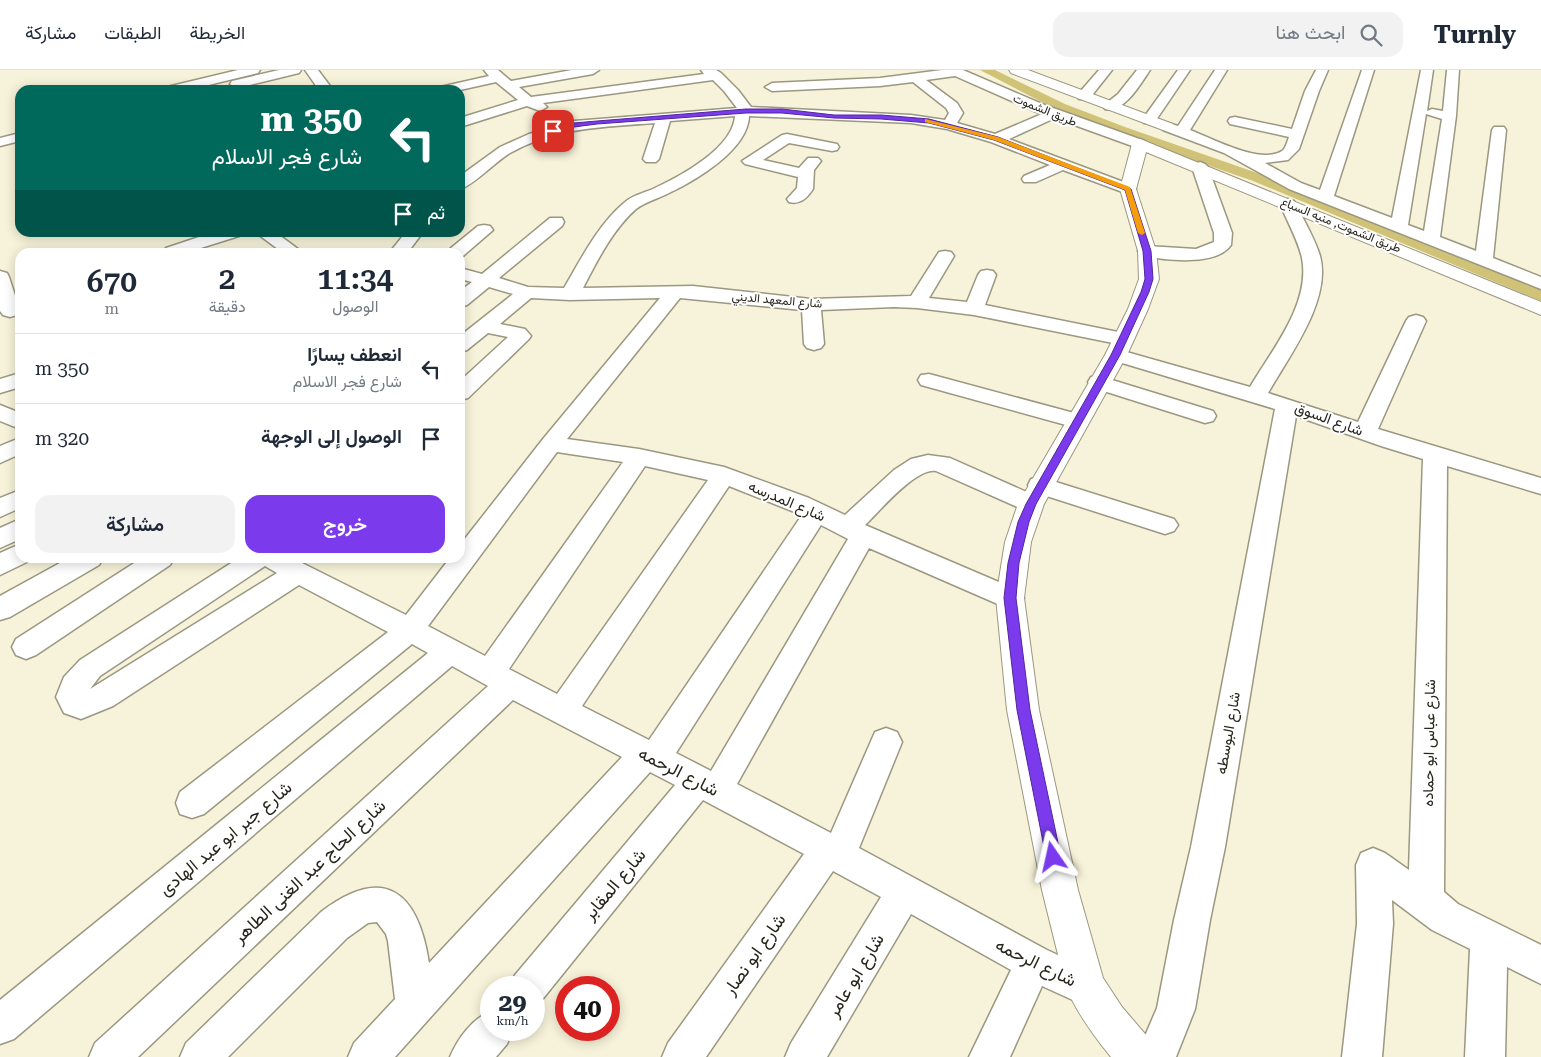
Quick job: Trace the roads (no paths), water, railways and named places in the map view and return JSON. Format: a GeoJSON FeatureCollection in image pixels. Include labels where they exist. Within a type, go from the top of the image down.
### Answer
{"type":"FeatureCollection","features":[{"type":"Feature","properties":{"kind":"street"},"geometry":{"type":"LineString","coordinates":[[195,85],[250,73],[295,70]]}},
{"type":"Feature","properties":{"kind":"street"},"geometry":{"type":"LineString","coordinates":[[310,70],[322,85]]}},
{"type":"Feature","properties":{"kind":"street"},"geometry":{"type":"LineString","coordinates":[[465,85],[500,77],[593,70],[620,88],[629,120]]}},
{"type":"Feature","properties":{"kind":"street"},"geometry":{"type":"LineString","coordinates":[[867,70],[880,82]]}},
{"type":"Feature","properties":{"kind":"street"},"geometry":{"type":"LineString","coordinates":[[1084,96],[1106,70]]}},
{"type":"Feature","properties":{"kind":"street"},"geometry":{"type":"LineString","coordinates":[[1110,106],[1123,97],[1144,70]]}},
{"type":"Feature","properties":{"kind":"street"},"geometry":{"type":"LineString","coordinates":[[795,199],[805,189],[804,174],[809,165],[832,147],[851,127],[868,117],[929,121],[996,138],[1128,189],[1157,133],[1162,101],[1184,70]]}},
{"type":"Feature","properties":{"kind":"street"},"geometry":{"type":"LineString","coordinates":[[1157,133],[1197,108],[1221,70]]}},
{"type":"Feature","properties":{"kind":"street"},"geometry":{"type":"LineString","coordinates":[[1244,158],[1285,157],[1292,149],[1312,91],[1322,70]]}},
{"type":"Feature","properties":{"kind":"street"},"geometry":{"type":"LineString","coordinates":[[1325,198],[1368,70]]}},
{"type":"Feature","properties":{"kind":"street"},"geometry":{"type":"LineString","coordinates":[[1399,227],[1427,70]]}},
{"type":"Feature","properties":{"kind":"street"},"geometry":{"type":"LineString","coordinates":[[1431,239],[1449,116],[1453,70]]}},
{"type":"Feature","properties":{"kind":"street"},"geometry":{"type":"LineString","coordinates":[[772,87],[880,82],[954,71]]}},
{"type":"Feature","properties":{"kind":"street","name":"طريق الشموت"},"geometry":{"type":"LineString","coordinates":[[954,71],[1053,114],[1157,133]]}},
{"type":"Feature","properties":{"kind":"street","name":"طريق الشموت"},"geometry":{"type":"LineString","coordinates":[[1021,71],[1110,106],[1157,133]]}},
{"type":"Feature","properties":{"kind":"street"},"geometry":{"type":"LineString","coordinates":[[224,85],[250,73]]}},
{"type":"Feature","properties":{"kind":"street"},"geometry":{"type":"LineString","coordinates":[[250,73],[262,85]]}},
{"type":"Feature","properties":{"kind":"street"},"geometry":{"type":"LineString","coordinates":[[636,73],[651,85]]}},
{"type":"Feature","properties":{"kind":"street"},"geometry":{"type":"LineString","coordinates":[[465,121],[528,101],[651,85],[672,91],[698,88],[712,73],[740,99],[744,111],[739,133],[725,148],[686,177],[631,205],[606,236],[570,294]]}},
{"type":"Feature","properties":{"kind":"street"},"geometry":{"type":"LineString","coordinates":[[500,77],[528,101],[574,125]]}},
{"type":"Feature","properties":{"kind":"street"},"geometry":{"type":"LineString","coordinates":[[916,78],[952,106],[956,113],[949,125]]}},
{"type":"Feature","properties":{"kind":"street"},"geometry":{"type":"LineString","coordinates":[[851,127],[861,83]]}},
{"type":"Feature","properties":{"kind":"street"},"geometry":{"type":"LineString","coordinates":[[698,88],[707,114]]}},
{"type":"Feature","properties":{"kind":"street"},"geometry":{"type":"LineString","coordinates":[[651,159],[670,117],[672,91]]}},
{"type":"Feature","properties":{"kind":"street"},"geometry":{"type":"LineString","coordinates":[[1162,101],[1197,108]]}},
{"type":"Feature","properties":{"kind":"street"},"geometry":{"type":"LineString","coordinates":[[465,177],[505,150],[534,137],[574,125],[744,111],[782,111],[851,127]]}},
{"type":"Feature","properties":{"kind":"street"},"geometry":{"type":"LineString","coordinates":[[1421,112],[1449,116]]}},
{"type":"Feature","properties":{"kind":"street"},"geometry":{"type":"LineString","coordinates":[[996,138],[1053,114]]}},
{"type":"Feature","properties":{"kind":"street"},"geometry":{"type":"LineString","coordinates":[[1219,145],[1238,115],[1297,135]]}},
{"type":"Feature","properties":{"kind":"street"},"geometry":{"type":"LineString","coordinates":[[0,131],[15,127]]}},
{"type":"Feature","properties":{"kind":"street"},"geometry":{"type":"LineString","coordinates":[[1484,260],[1499,130]]}},
{"type":"Feature","properties":{"kind":"street","name":"طريق الشموت, منيه السباع"},"geometry":{"type":"LineString","coordinates":[[1157,133],[1219,145],[1279,179],[1541,283]]}},
{"type":"Feature","properties":{"kind":"street","name":"طريق الشموت, منيه السباع"},"geometry":{"type":"LineString","coordinates":[[1157,133],[1200,167],[1541,309]]}},
{"type":"Feature","properties":{"kind":"street"},"geometry":{"type":"LineString","coordinates":[[0,142],[15,138]]}},
{"type":"Feature","properties":{"kind":"street"},"geometry":{"type":"LineString","coordinates":[[804,174],[750,161],[787,138],[832,147]]}},
{"type":"Feature","properties":{"kind":"street"},"geometry":{"type":"LineString","coordinates":[[725,148],[757,155]]}},
{"type":"Feature","properties":{"kind":"street"},"geometry":{"type":"LineString","coordinates":[[1030,179],[1064,164]]}},
{"type":"Feature","properties":{"kind":"street"},"geometry":{"type":"LineString","coordinates":[[1147,251],[1195,254],[1207,253],[1222,245],[1223,233],[1200,167]]}},
{"type":"Feature","properties":{"kind":"street","name":"شارع الرحمه"},"geometry":{"type":"LineString","coordinates":[[1128,189],[1147,251],[1149,279],[1138,309],[1119,347],[1036,495],[1018,542],[1010,598],[1023,710],[1060,890],[1086,987],[1108,1021],[1137,1057]]}},
{"type":"Feature","properties":{"kind":"street"},"geometry":{"type":"LineString","coordinates":[[1256,395],[1306,309],[1313,283],[1311,257],[1288,204]]}},
{"type":"Feature","properties":{"kind":"street"},"geometry":{"type":"LineString","coordinates":[[465,297],[556,222]]}},
{"type":"Feature","properties":{"kind":"street"},"geometry":{"type":"LineString","coordinates":[[462,248],[484,230]]}},
{"type":"Feature","properties":{"kind":"street"},"geometry":{"type":"LineString","coordinates":[[270,237],[287,248]]}},
{"type":"Feature","properties":{"kind":"street"},"geometry":{"type":"LineString","coordinates":[[402,248],[411,237]]}},
{"type":"Feature","properties":{"kind":"street"},"geometry":{"type":"LineString","coordinates":[[180,248],[197,239],[218,248]]}},
{"type":"Feature","properties":{"kind":"street"},"geometry":{"type":"LineString","coordinates":[[917,302],[945,256]]}},
{"type":"Feature","properties":{"kind":"street","name":"شارع المعهد الديني"},"geometry":{"type":"LineString","coordinates":[[465,274],[528,292],[570,294],[675,292],[811,305],[894,301],[917,302],[974,309],[1052,323],[1119,347]]}},
{"type":"Feature","properties":{"kind":"street"},"geometry":{"type":"LineString","coordinates":[[974,309],[987,275]]}},
{"type":"Feature","properties":{"kind":"street"},"geometry":{"type":"LineString","coordinates":[[0,277],[10,311]]}},
{"type":"Feature","properties":{"kind":"street"},"geometry":{"type":"LineString","coordinates":[[465,341],[528,292]]}},
{"type":"Feature","properties":{"kind":"street"},"geometry":{"type":"LineString","coordinates":[[465,557],[551,444],[675,292]]}},
{"type":"Feature","properties":{"kind":"street"},"geometry":{"type":"LineString","coordinates":[[811,305],[814,344]]}},
{"type":"Feature","properties":{"kind":"street"},"geometry":{"type":"LineString","coordinates":[[1365,432],[1416,321]]}},
{"type":"Feature","properties":{"kind":"street"},"geometry":{"type":"LineString","coordinates":[[465,388],[521,336],[518,333],[485,326]]}},
{"type":"Feature","properties":{"kind":"street","name":"شارع السوق"},"geometry":{"type":"LineString","coordinates":[[1119,347],[1365,432],[1541,486]]}},
{"type":"Feature","properties":{"kind":"street"},"geometry":{"type":"LineString","coordinates":[[929,380],[1077,421]]}},
{"type":"Feature","properties":{"kind":"street"},"geometry":{"type":"LineString","coordinates":[[0,387],[15,381]]}},
{"type":"Feature","properties":{"kind":"street"},"geometry":{"type":"LineString","coordinates":[[1099,382],[1205,416]]}},
{"type":"Feature","properties":{"kind":"street","name":"شارع البوسطه"},"geometry":{"type":"LineString","coordinates":[[1156,1057],[1176,1009],[1192,920],[1208,847],[1288,405]]}},
{"type":"Feature","properties":{"kind":"street"},"geometry":{"type":"LineString","coordinates":[[0,412],[15,420]]}},
{"type":"Feature","properties":{"kind":"street","name":"شارع المدرسه"},"geometry":{"type":"LineString","coordinates":[[551,444],[639,457],[724,475],[817,512],[855,531],[1010,598]]}},
{"type":"Feature","properties":{"kind":"street"},"geometry":{"type":"LineString","coordinates":[[0,455],[15,448]]}},
{"type":"Feature","properties":{"kind":"street","name":"شارع عباس ابو حماده"},"geometry":{"type":"LineString","coordinates":[[1432,907],[1426,893],[1435,454]]}},
{"type":"Feature","properties":{"kind":"street","name":"شارع الحاج عبد الغنى الطاهر"},"geometry":{"type":"LineString","coordinates":[[109,1057],[500,679],[639,457]]}},
{"type":"Feature","properties":{"kind":"street","name":"شارع المقابر"},"geometry":{"type":"LineString","coordinates":[[539,976],[708,786],[855,531],[905,475],[918,465],[930,462],[942,464],[1036,495]]}},
{"type":"Feature","properties":{"kind":"street"},"geometry":{"type":"LineString","coordinates":[[562,711],[724,475]]}},
{"type":"Feature","properties":{"kind":"street"},"geometry":{"type":"LineString","coordinates":[[1036,495],[1165,525]]}},
{"type":"Feature","properties":{"kind":"street"},"geometry":{"type":"LineString","coordinates":[[0,508],[15,500]]}},
{"type":"Feature","properties":{"kind":"street"},"geometry":{"type":"LineString","coordinates":[[368,1057],[650,756],[817,512]]}},
{"type":"Feature","properties":{"kind":"street"},"geometry":{"type":"LineString","coordinates":[[0,539],[15,531]]}},
{"type":"Feature","properties":{"kind":"street"},"geometry":{"type":"LineString","coordinates":[[0,565],[15,557]]}},
{"type":"Feature","properties":{"kind":"street"},"geometry":{"type":"LineString","coordinates":[[0,609],[81,563]]}},
{"type":"Feature","properties":{"kind":"street"},"geometry":{"type":"LineString","coordinates":[[26,647],[153,563]]}},
{"type":"Feature","properties":{"kind":"street"},"geometry":{"type":"LineString","coordinates":[[274,563],[90,668],[74,686],[71,697],[75,704],[81,706],[102,697],[275,563]]}},
{"type":"Feature","properties":{"kind":"street","name":"شارع الرحمه"},"geometry":{"type":"LineString","coordinates":[[282,563],[500,679],[708,786],[1034,963],[1086,987]]}},
{"type":"Feature","properties":{"kind":"street"},"geometry":{"type":"LineString","coordinates":[[192,803],[410,630],[461,563]]}},
{"type":"Feature","properties":{"kind":"street","name":"شارع جبر ابو عبد الهادى"},"geometry":{"type":"LineString","coordinates":[[0,1025],[450,651]]}},
{"type":"Feature","properties":{"kind":"street","name":"شارع ابو نصار"},"geometry":{"type":"LineString","coordinates":[[682,1057],[832,853],[886,742]]}},
{"type":"Feature","properties":{"kind":"street"},"geometry":{"type":"LineString","coordinates":[[1362,1057],[1375,924],[1373,866],[1445,917],[1541,965]]}},
{"type":"Feature","properties":{"kind":"street","name":"شارع ابو عامر"},"geometry":{"type":"LineString","coordinates":[[805,1057],[904,893]]}},
{"type":"Feature","properties":{"kind":"street"},"geometry":{"type":"LineString","coordinates":[[200,1057],[334,925],[349,914],[369,904],[383,905],[393,912],[401,924],[410,953],[415,1005]]}},
{"type":"Feature","properties":{"kind":"street"},"geometry":{"type":"LineString","coordinates":[[1485,1057],[1489,939]]}},
{"type":"Feature","properties":{"kind":"street"},"geometry":{"type":"LineString","coordinates":[[989,1057],[1034,963]]}},
{"type":"Feature","properties":{"kind":"street"},"geometry":{"type":"LineString","coordinates":[[470,1057],[484,1041]]}},
{"type":"Feature","properties":{"kind":"waterway"},"geometry":{"type":"LineString","coordinates":[[986,70],[1061,107],[1120,130],[1258,178],[1541,296]]}}]}
